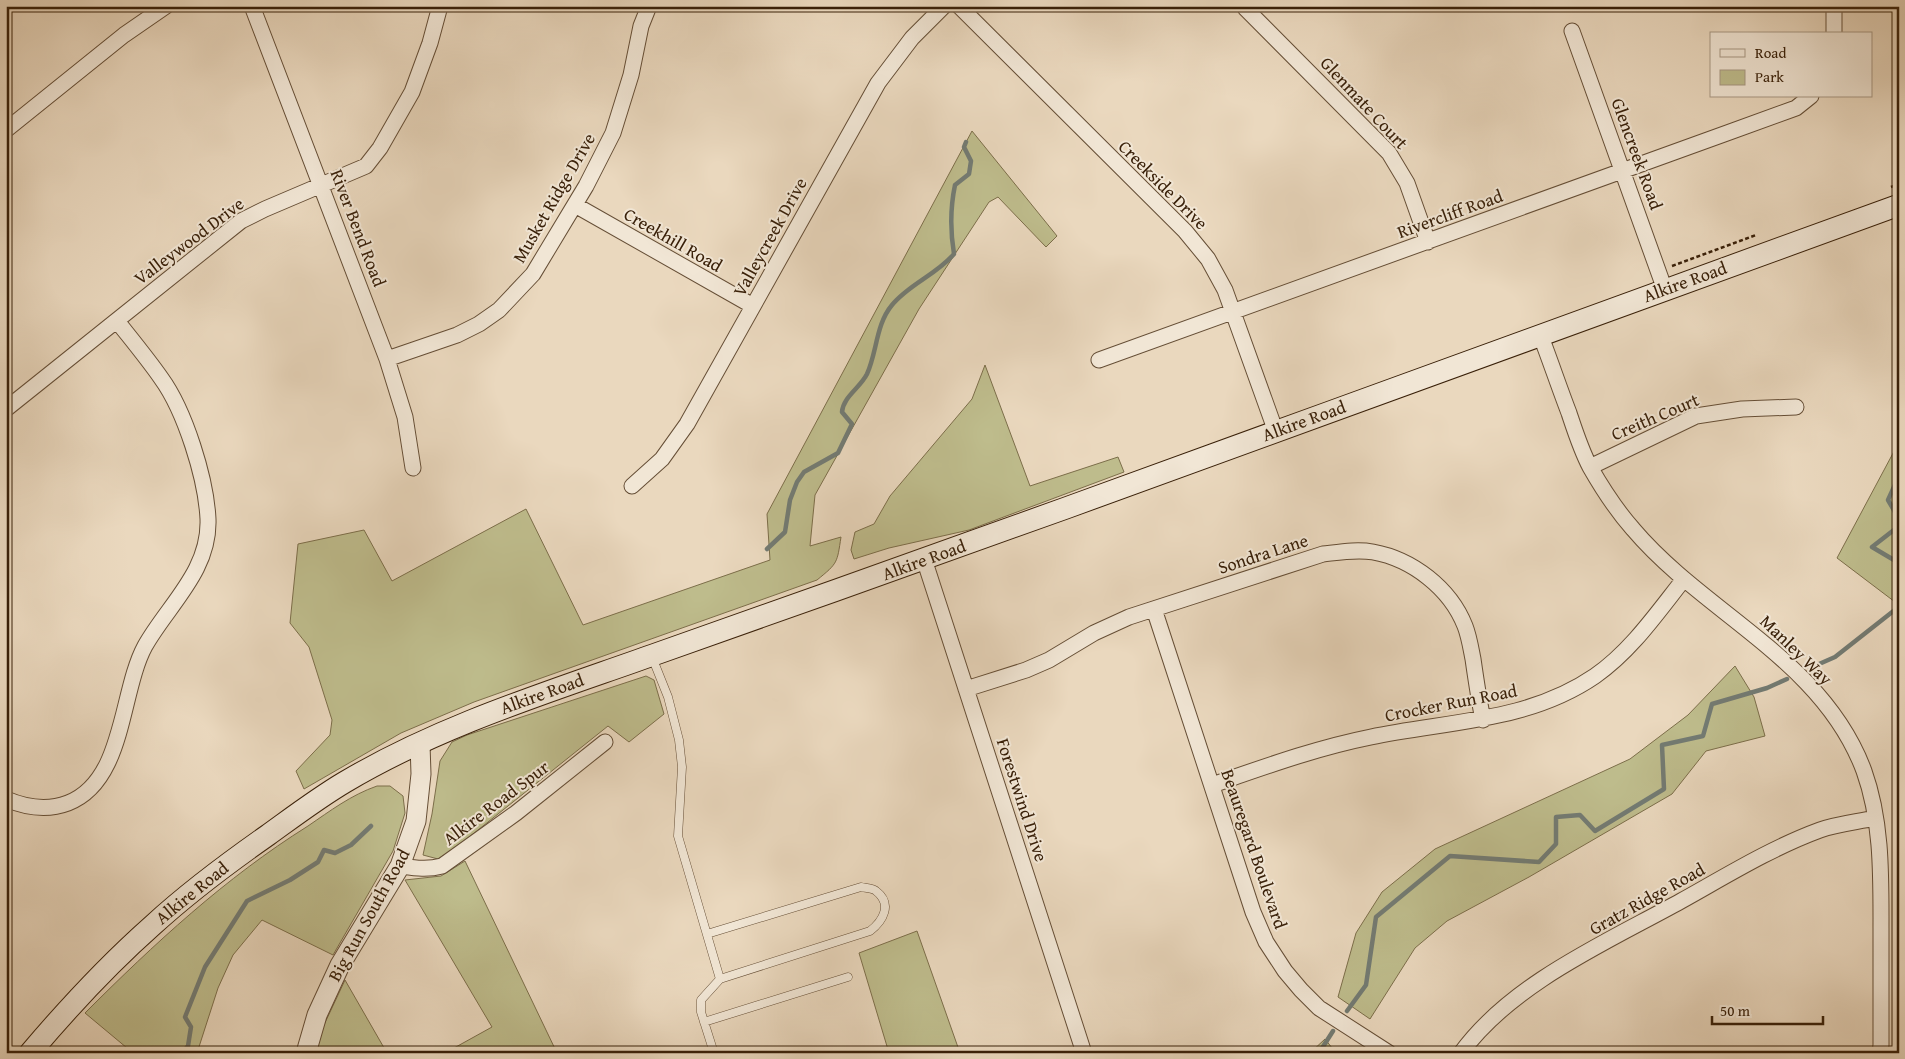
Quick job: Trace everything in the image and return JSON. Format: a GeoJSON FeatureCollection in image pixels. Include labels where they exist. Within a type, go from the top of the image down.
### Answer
{"type":"FeatureCollection","features":[{"type":"Feature","properties":{"kind":"main road","name":"Alkire Road"},"geometry":{"type":"LineString","coordinates":[[30,1053],[74,1002],[119,956],[154,923],[194,891],[316,800],[377,764],[420,744],[516,703],[924,560],[1540,334],[1899,205]]}},
{"type":"Feature","properties":{"kind":"street"},"geometry":{"type":"LineString","coordinates":[[6,130],[124,35],[166,6]]}},
{"type":"Feature","properties":{"kind":"street","name":"River Bend Road"},"geometry":{"type":"LineString","coordinates":[[252,6],[387,359],[405,416],[413,468]]}},
{"type":"Feature","properties":{"kind":"street","name":"Valleywood Drive"},"geometry":{"type":"LineString","coordinates":[[6,409],[241,221],[321,184],[346,176],[366,166],[380,148],[412,92],[430,43],[440,6]]}},
{"type":"Feature","properties":{"kind":"street","name":"Musket Ridge Drive"},"geometry":{"type":"LineString","coordinates":[[387,359],[458,335],[479,324],[499,310],[533,274],[575,206],[613,133],[631,75],[641,26],[649,6]]}},
{"type":"Feature","properties":{"kind":"street","name":"Valleycreek Drive"},"geometry":{"type":"LineString","coordinates":[[632,486],[662,460],[687,424],[878,83],[912,38],[944,6]]}},
{"type":"Feature","properties":{"kind":"street","name":"Creekside Drive"},"geometry":{"type":"LineString","coordinates":[[959,6],[1201,250],[1214,268],[1225,290],[1276,432]]}},
{"type":"Feature","properties":{"kind":"street"},"geometry":{"type":"LineString","coordinates":[[1834,6],[1834,32]]}},
{"type":"Feature","properties":{"kind":"street","name":"Glenmate Court"},"geometry":{"type":"LineString","coordinates":[[1245,8],[1389,153],[1407,183],[1428,242]]}},
{"type":"Feature","properties":{"kind":"street","name":"Glencreek Road"},"geometry":{"type":"LineString","coordinates":[[1572,31],[1665,290]]}},
{"type":"Feature","properties":{"kind":"street","name":"Rivercliff Road"},"geometry":{"type":"LineString","coordinates":[[1099,360],[1623,172],[1796,108],[1808,98]]}},
{"type":"Feature","properties":{"kind":"street","name":"Creekhill Road"},"geometry":{"type":"LineString","coordinates":[[575,206],[753,306]]}},
{"type":"Feature","properties":{"kind":"street"},"geometry":{"type":"LineString","coordinates":[[6,799],[20,805],[47,809],[73,801],[86,792],[105,770],[111,756],[132,677],[145,646],[191,579],[203,550],[208,522],[205,490],[183,416],[162,379],[117,321]]}},
{"type":"Feature","properties":{"kind":"street","name":"Manley Way"},"geometry":{"type":"LineString","coordinates":[[1540,334],[1590,466],[1632,528],[1655,553],[1684,579],[1755,635],[1817,693],[1848,739],[1863,770],[1872,799],[1881,868],[1880,1053]]}},
{"type":"Feature","properties":{"kind":"street","name":"Creith Court"},"geometry":{"type":"LineString","coordinates":[[1590,466],[1696,416],[1742,409],[1796,407]]}},
{"type":"Feature","properties":{"kind":"street","name":"Sondra Lane"},"geometry":{"type":"LineString","coordinates":[[966,689],[1026,670],[1072,648],[1094,633],[1130,617],[1323,554],[1348,551],[1373,552],[1395,558],[1419,570],[1438,585],[1454,605],[1466,626],[1483,720]]}},
{"type":"Feature","properties":{"kind":"street","name":"Forestwind Drive"},"geometry":{"type":"LineString","coordinates":[[924,560],[1084,1053]]}},
{"type":"Feature","properties":{"kind":"street","name":"Crocker Run Road"},"geometry":{"type":"LineString","coordinates":[[1212,785],[1322,748],[1373,737],[1483,720],[1530,707],[1576,688],[1596,675],[1632,642],[1684,579]]}},
{"type":"Feature","properties":{"kind":"street","name":"Beauregard Boulevard"},"geometry":{"type":"LineString","coordinates":[[1154,609],[1253,912],[1266,942],[1284,971],[1319,1008],[1389,1053]]}},
{"type":"Feature","properties":{"kind":"street","name":"Alkire Road Spur"},"geometry":{"type":"LineString","coordinates":[[400,866],[420,869],[432,869],[442,866],[516,813],[605,742]]}},
{"type":"Feature","properties":{"kind":"street","name":"Big Run South Road"},"geometry":{"type":"LineString","coordinates":[[306,1053],[317,1015],[340,965],[400,866],[416,821],[421,774],[420,744]]}},
{"type":"Feature","properties":{"kind":"street","name":"Gratz Ridge Road"},"geometry":{"type":"LineString","coordinates":[[1461,1053],[1492,1018],[1526,989],[1563,966],[1781,846],[1821,830],[1875,818]]}},
{"type":"Feature","properties":{"kind":"lane"},"geometry":{"type":"LineString","coordinates":[[651,655],[668,697],[680,740],[682,767],[678,836],[720,979]]}},
{"type":"Feature","properties":{"kind":"lane"},"geometry":{"type":"LineString","coordinates":[[707,934],[860,887],[875,890],[884,900],[886,912],[879,924],[870,931],[720,979],[701,1000],[701,1012],[714,1053]]}},
{"type":"Feature","properties":{"kind":"lane"},"geometry":{"type":"LineString","coordinates":[[704,1022],[848,977]]}},
{"type":"Feature","properties":{"kind":"green space"},"geometry":{"type":"Polygon","coordinates":[[[972,131],[1057,236],[1046,247],[998,197],[989,202],[919,309],[815,495],[810,546],[841,537],[837,558],[829,570],[817,580],[474,702],[401,733],[304,789],[296,771],[330,735],[332,720],[309,647],[290,623],[298,544],[364,530],[392,581],[526,509],[583,625],[770,560],[767,514],[972,131]]]}},
{"type":"Feature","properties":{"kind":"green space"},"geometry":{"type":"Polygon","coordinates":[[[985,365],[1030,486],[1118,457],[1124,472],[969,530],[889,548],[854,559],[851,550],[855,532],[874,524],[890,496],[972,399],[985,365]]]}},
{"type":"Feature","properties":{"kind":"green space"},"geometry":{"type":"Polygon","coordinates":[[[1899,442],[1899,605],[1837,558],[1899,442]]]}},
{"type":"Feature","properties":{"kind":"green space"},"geometry":{"type":"Polygon","coordinates":[[[1735,666],[1754,697],[1765,736],[1706,751],[1672,794],[1529,877],[1447,921],[1415,948],[1370,1019],[1338,997],[1356,933],[1382,892],[1435,849],[1630,759],[1688,715],[1735,666]]]}},
{"type":"Feature","properties":{"kind":"green space"},"geometry":{"type":"Polygon","coordinates":[[[646,676],[654,680],[664,714],[629,742],[608,726],[458,846],[438,859],[423,855],[432,814],[440,761],[452,742],[467,735],[646,676]]]}},
{"type":"Feature","properties":{"kind":"green space"},"geometry":{"type":"Polygon","coordinates":[[[377,786],[390,786],[403,796],[405,813],[393,851],[333,955],[262,920],[233,955],[218,988],[197,1053],[133,1053],[85,1013],[164,937],[248,867],[341,804],[377,786]]]}},
{"type":"Feature","properties":{"kind":"green space"},"geometry":{"type":"Polygon","coordinates":[[[465,861],[557,1053],[445,1053],[492,1027],[405,880],[441,876],[465,861]]]}},
{"type":"Feature","properties":{"kind":"green space"},"geometry":{"type":"Polygon","coordinates":[[[917,931],[960,1053],[889,1053],[859,953],[917,931]]]}},
{"type":"Feature","properties":{"kind":"green space"},"geometry":{"type":"Polygon","coordinates":[[[345,980],[387,1053],[313,1053],[316,1042],[345,980]]]}},
{"type":"Feature","properties":{"kind":"green space"},"geometry":{"type":"Polygon","coordinates":[[[1325,1039],[1336,1053],[1310,1053],[1325,1039]]]}},
{"type":"Feature","properties":{"kind":"waterway"},"geometry":{"type":"LineString","coordinates":[[767,549],[785,532],[790,500],[797,482],[804,472],[838,453],[852,424],[842,412],[843,407],[867,374],[880,329],[892,305],[954,254],[951,211],[955,185],[969,174],[971,161],[964,147],[966,142]]}},
{"type":"Feature","properties":{"kind":"waterway"},"geometry":{"type":"LineString","coordinates":[[1899,476],[1888,500],[1899,519]]}},
{"type":"Feature","properties":{"kind":"waterway"},"geometry":{"type":"LineString","coordinates":[[1899,526],[1872,547],[1899,563]]}},
{"type":"Feature","properties":{"kind":"waterway"},"geometry":{"type":"LineString","coordinates":[[1810,668],[1835,657],[1896,609],[1899,581]]}},
{"type":"Feature","properties":{"kind":"waterway"},"geometry":{"type":"LineString","coordinates":[[1347,1011],[1366,985],[1376,917],[1450,856],[1539,862],[1556,844],[1556,817],[1580,815],[1595,831],[1664,789],[1662,745],[1703,736],[1712,704],[1767,688],[1787,679]]}},
{"type":"Feature","properties":{"kind":"waterway"},"geometry":{"type":"LineString","coordinates":[[182,1053],[188,1046],[191,1027],[185,1017],[205,967],[247,901],[290,880],[318,862],[324,850],[335,853],[351,845],[371,826]]}},
{"type":"Feature","properties":{"kind":"waterway"},"geometry":{"type":"LineString","coordinates":[[1319,1053],[1333,1031]]}}]}
